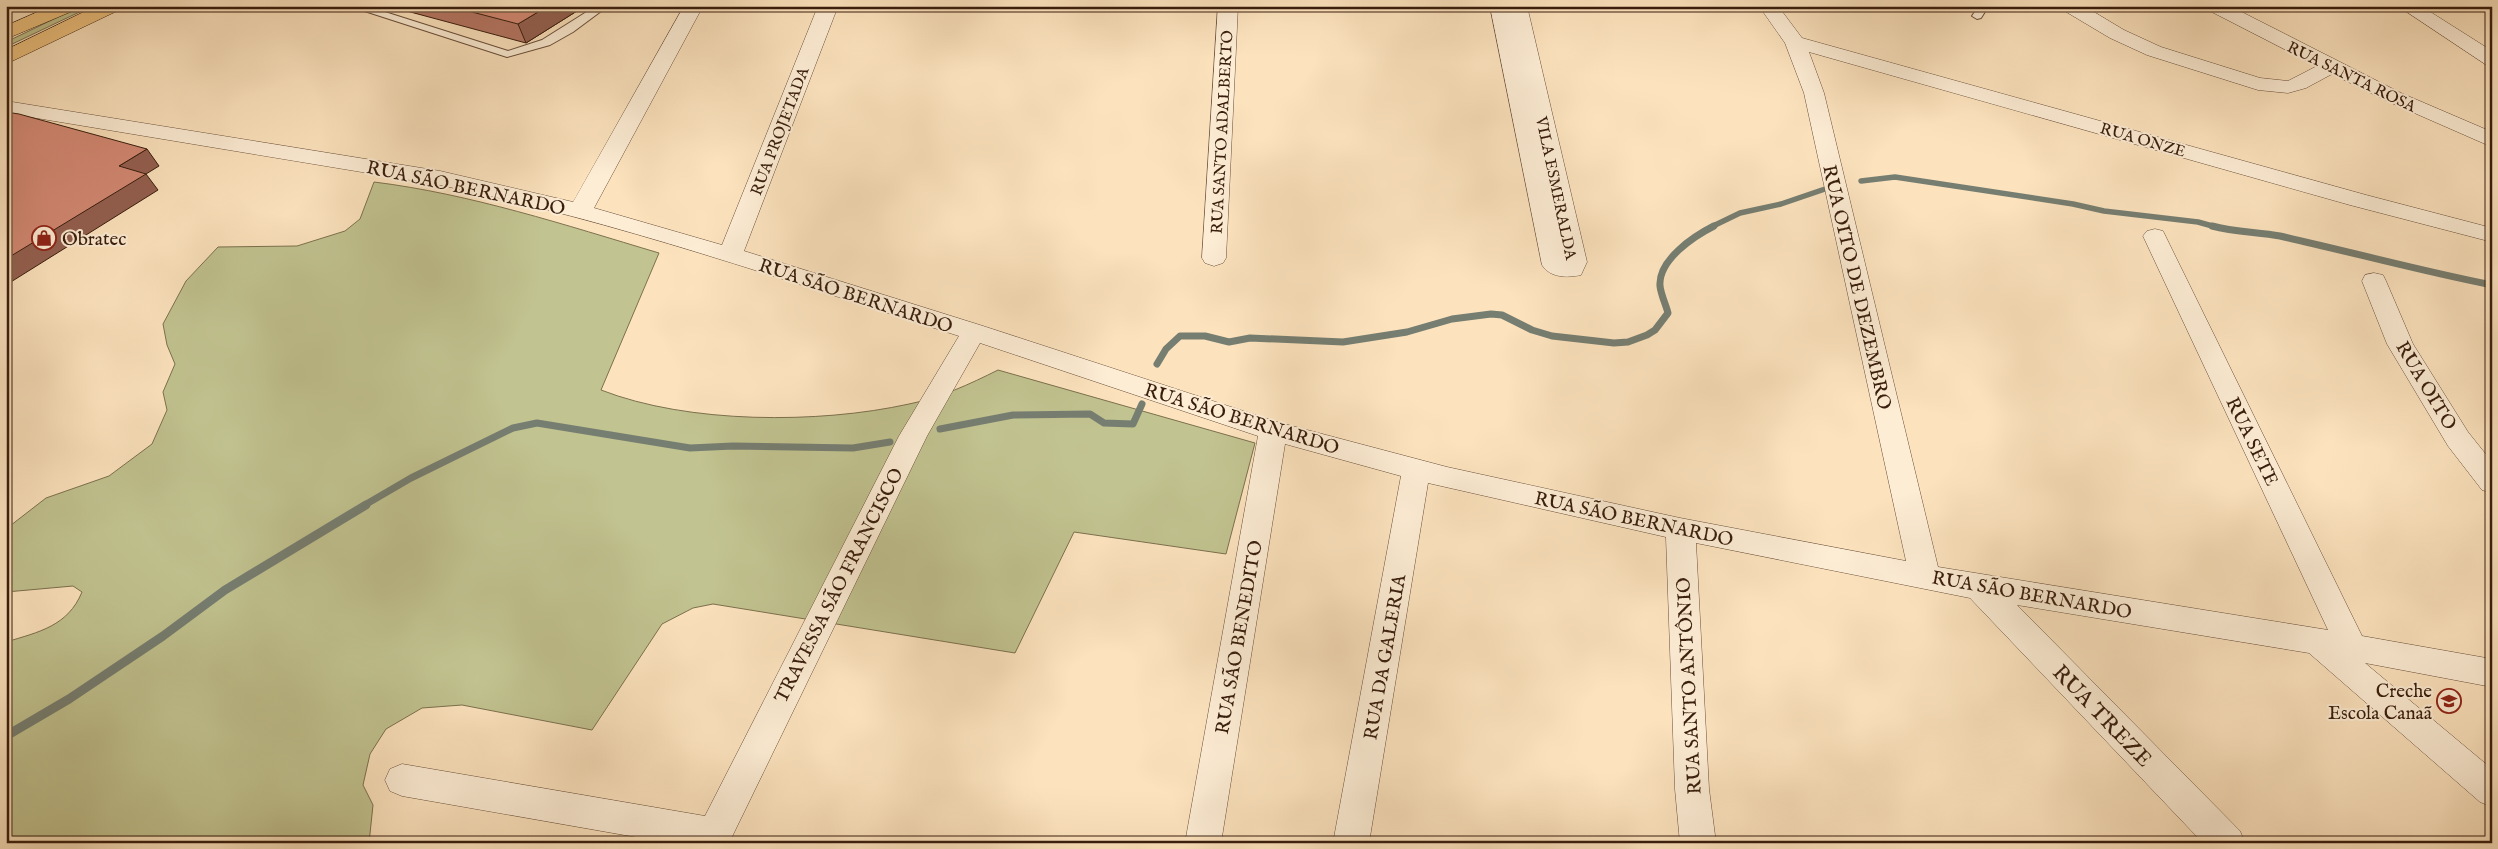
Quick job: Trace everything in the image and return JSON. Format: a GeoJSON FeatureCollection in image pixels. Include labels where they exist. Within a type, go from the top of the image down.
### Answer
{"type":"FeatureCollection","features":[{"type":"Feature","properties":{"kind":"main road"},"geometry":{"type":"LineString","coordinates":[[6,33],[68,6]]}},
{"type":"Feature","properties":{"kind":"main road"},"geometry":{"type":"LineString","coordinates":[[6,58],[112,6]]}},
{"type":"Feature","properties":{"kind":"street"},"geometry":{"type":"LineString","coordinates":[[580,212],[694,6]]}},
{"type":"Feature","properties":{"kind":"street","name":"RUA PROJETADA"},"geometry":{"type":"LineString","coordinates":[[730,255],[828,6]]}},
{"type":"Feature","properties":{"kind":"street","name":"RUA SANTO ADALBERTO"},"geometry":{"type":"LineString","coordinates":[[1214,258],[1228,6]]}},
{"type":"Feature","properties":{"kind":"street","name":"VILA ESMERALDA"},"geometry":{"type":"LineString","coordinates":[[1500,6],[1554,265],[1562,269],[1572,268],[1575,262],[1517,6]]}},
{"type":"Feature","properties":{"kind":"street","name":"RUA OITO DE DEZEMBRO"},"geometry":{"type":"LineString","coordinates":[[1768,6],[1795,42],[1814,93],[1925,577]]}},
{"type":"Feature","properties":{"kind":"street"},"geometry":{"type":"LineString","coordinates":[[2070,6],[2117,34],[2154,51],[2258,84],[2281,87],[2299,84],[2331,66]]}},
{"type":"Feature","properties":{"kind":"street","name":"RUA SANTA ROSA"},"geometry":{"type":"LineString","coordinates":[[2215,6],[2394,97],[2492,140]]}},
{"type":"Feature","properties":{"kind":"street"},"geometry":{"type":"LineString","coordinates":[[2406,6],[2492,60]]}},
{"type":"Feature","properties":{"kind":"street","name":"RUA ONZE"},"geometry":{"type":"LineString","coordinates":[[1795,42],[2358,200],[2492,235]]}},
{"type":"Feature","properties":{"kind":"street","name":"RUA SÃO BERNARDO"},"geometry":{"type":"LineString","coordinates":[[6,107],[440,178],[494,189],[730,255],[974,332],[1273,431],[1416,470],[1680,529],[1925,577],[2317,641],[2492,673]]}},
{"type":"Feature","properties":{"kind":"street","name":"RUA SETE"},"geometry":{"type":"LineString","coordinates":[[2156,236],[2352,647]]}},
{"type":"Feature","properties":{"kind":"street","name":"RUA OITO"},"geometry":{"type":"LineString","coordinates":[[2374,281],[2400,344],[2458,439],[2492,482]]}},
{"type":"Feature","properties":{"kind":"street","name":"TRAVESSA SÃO FRANCISCO"},"geometry":{"type":"LineString","coordinates":[[712,838],[913,436],[974,332]]}},
{"type":"Feature","properties":{"kind":"street","name":"RUA SÃO BENEDITO"},"geometry":{"type":"LineString","coordinates":[[1203,843],[1273,431]]}},
{"type":"Feature","properties":{"kind":"street","name":"RUA DA GALERIA"},"geometry":{"type":"LineString","coordinates":[[1351,843],[1416,470]]}},
{"type":"Feature","properties":{"kind":"street","name":"RUA SANTO ANTÔNIO"},"geometry":{"type":"LineString","coordinates":[[1680,529],[1692,789],[1698,843]]}},
{"type":"Feature","properties":{"kind":"street","name":"RUA TREZE"},"geometry":{"type":"LineString","coordinates":[[1979,587],[2227,843]]}},
{"type":"Feature","properties":{"kind":"street"},"geometry":{"type":"LineString","coordinates":[[2317,641],[2492,792]]}},
{"type":"Feature","properties":{"kind":"street"},"geometry":{"type":"LineString","coordinates":[[402,780],[712,838]]}},
{"type":"Feature","properties":{"kind":"lane"},"geometry":{"type":"LineString","coordinates":[[354,6],[507,54],[524,51],[555,39],[603,6]]}},
{"type":"Feature","properties":{"kind":"green space"},"geometry":{"type":"Polygon","coordinates":[[[81,6],[92,6],[6,47],[6,42],[81,6]]]}},
{"type":"Feature","properties":{"kind":"green space"},"geometry":{"type":"Polygon","coordinates":[[[374,182],[410,187],[482,202],[659,253],[601,390],[636,401],[713,415],[795,417],[835,415],[873,411],[932,398],[955,390],[998,370],[1255,443],[1226,554],[1074,532],[1015,653],[713,604],[693,608],[662,624],[592,730],[462,705],[422,708],[386,729],[370,754],[363,785],[373,805],[369,843],[6,843],[6,642],[41,631],[61,620],[76,604],[82,592],[73,586],[6,592],[6,529],[46,498],[109,476],[152,444],[167,410],[163,392],[175,364],[167,345],[163,324],[186,281],[218,247],[297,246],[345,231],[360,219],[374,182]]]}},
{"type":"Feature","properties":{"kind":"building"},"geometry":{"type":"Polygon","coordinates":[[[449,6],[548,6],[518,24],[449,6]]]}},
{"type":"Feature","properties":{"kind":"building","name":"Obratec"},"geometry":{"type":"Polygon","coordinates":[[[6,112],[147,149],[119,166],[146,174],[6,259],[6,112]]]}},
{"type":"Feature","properties":{"kind":"waterway"},"geometry":{"type":"LineString","coordinates":[[1861,181],[1895,177],[2073,204],[2104,211],[2198,222],[2215,227]]}},
{"type":"Feature","properties":{"kind":"waterway"},"geometry":{"type":"LineString","coordinates":[[1711,227],[1740,213],[1781,204],[1825,189]]}},
{"type":"Feature","properties":{"kind":"waterway"},"geometry":{"type":"LineString","coordinates":[[1157,364],[1166,349],[1180,336],[1205,336],[1229,342],[1250,338],[1343,342],[1407,332],[1452,319],[1491,314],[1502,315],[1532,330],[1552,336],[1614,343],[1628,342],[1655,330],[1668,313],[1660,286],[1661,276],[1671,258],[1697,236],[1714,226]]}},
{"type":"Feature","properties":{"kind":"waterway"},"geometry":{"type":"LineString","coordinates":[[2215,227],[2280,236],[2492,285]]}},
{"type":"Feature","properties":{"kind":"waterway"},"geometry":{"type":"LineString","coordinates":[[940,429],[1013,415],[1090,414],[1104,423],[1133,424],[1142,404]]}},
{"type":"Feature","properties":{"kind":"waterway"},"geometry":{"type":"LineString","coordinates":[[363,506],[411,478],[513,428],[537,423],[690,448],[733,446],[853,448],[890,442]]}},
{"type":"Feature","properties":{"kind":"waterway"},"geometry":{"type":"LineString","coordinates":[[6,736],[69,699],[163,636],[225,590],[366,505]]}},
{"type":"Feature","properties":{"kind":"place","name":"Obratec"},"geometry":{"type":"Point","coordinates":[44,238]}},
{"type":"Feature","properties":{"kind":"place","name":"Creche Escola Canaã"},"geometry":{"type":"Point","coordinates":[2449,701]}}]}
